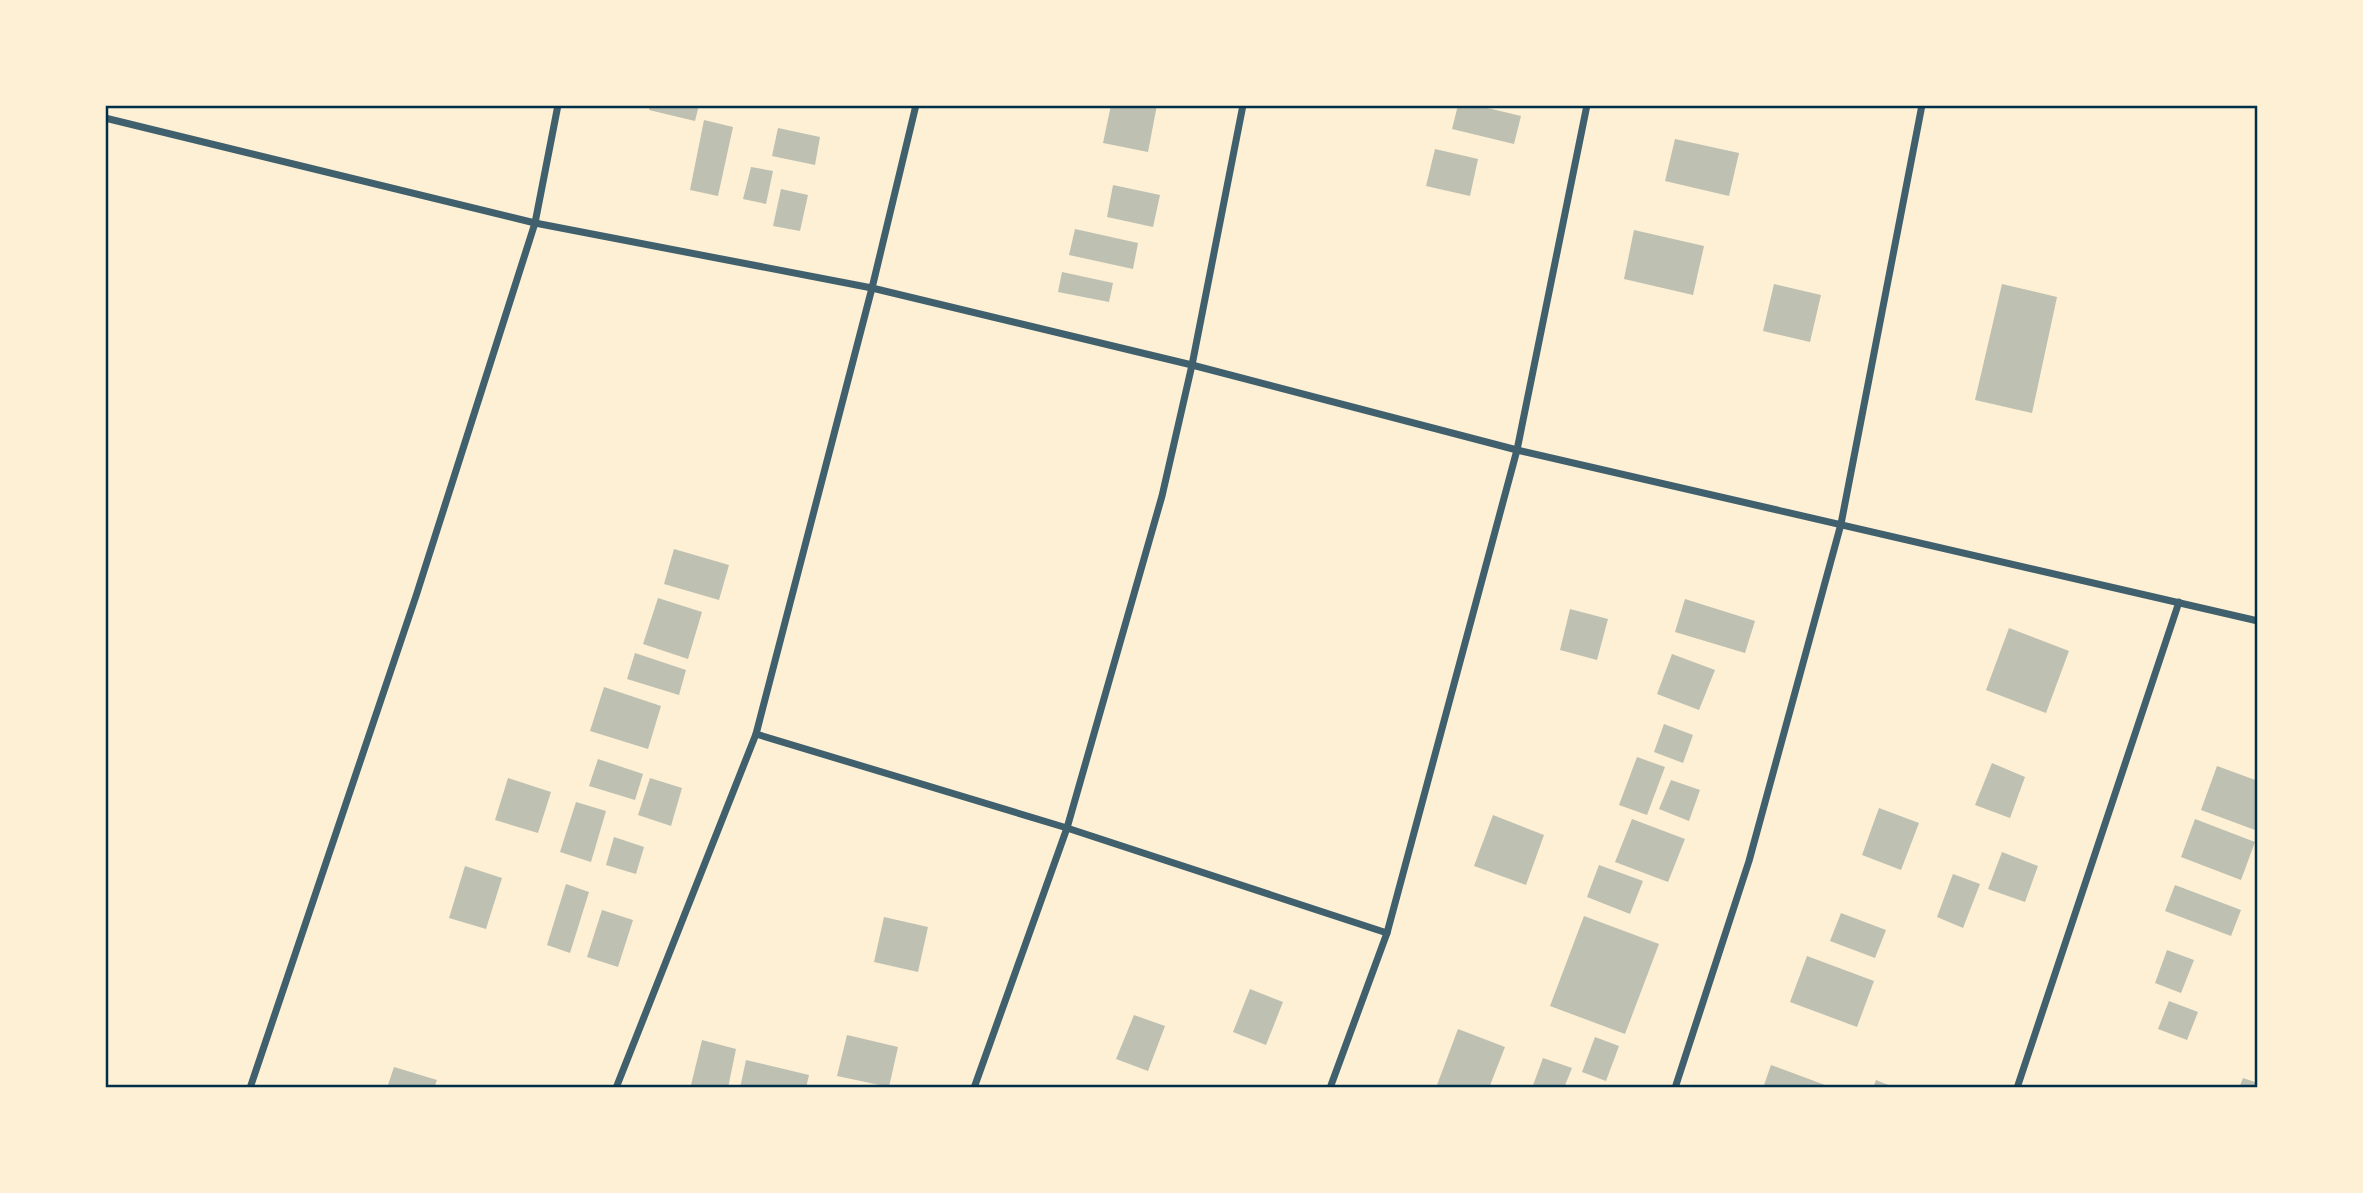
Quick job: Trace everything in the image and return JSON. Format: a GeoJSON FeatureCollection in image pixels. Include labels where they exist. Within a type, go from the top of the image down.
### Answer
{"type":"FeatureCollection","features":[{"type":"Feature","properties":{"kind":"street"},"geometry":{"type":"LineString","coordinates":[[250,1088],[416,596],[535,223],[558,105]]}},
{"type":"Feature","properties":{"kind":"street"},"geometry":{"type":"LineString","coordinates":[[616,1088],[756,734],[873,288],[916,105]]}},
{"type":"Feature","properties":{"kind":"street"},"geometry":{"type":"LineString","coordinates":[[974,1088],[1067,828],[1162,496],[1192,365],[1243,105]]}},
{"type":"Feature","properties":{"kind":"street"},"geometry":{"type":"LineString","coordinates":[[1330,1088],[1387,933],[1517,450],[1587,105]]}},
{"type":"Feature","properties":{"kind":"street"},"geometry":{"type":"LineString","coordinates":[[1675,1088],[1749,861],[1841,524],[1922,105]]}},
{"type":"Feature","properties":{"kind":"street"},"geometry":{"type":"LineString","coordinates":[[105,118],[535,223],[873,288],[1192,365],[1517,450],[2258,621]]}},
{"type":"Feature","properties":{"kind":"street"},"geometry":{"type":"LineString","coordinates":[[2017,1088],[2179,602]]}},
{"type":"Feature","properties":{"kind":"street"},"geometry":{"type":"LineString","coordinates":[[756,734],[1067,828],[1387,933]]}},
{"type":"Feature","properties":{"kind":"building"},"geometry":{"type":"Polygon","coordinates":[[[650,105],[699,105],[695,121],[649,110],[650,105]]]}},
{"type":"Feature","properties":{"kind":"building"},"geometry":{"type":"Polygon","coordinates":[[[1111,105],[1157,105],[1148,152],[1103,143],[1111,105]]]}},
{"type":"Feature","properties":{"kind":"building"},"geometry":{"type":"Polygon","coordinates":[[[1458,105],[1475,105],[1521,116],[1514,144],[1452,129],[1458,105]]]}},
{"type":"Feature","properties":{"kind":"building"},"geometry":{"type":"Polygon","coordinates":[[[704,120],[733,127],[718,196],[690,190],[704,120]]]}},
{"type":"Feature","properties":{"kind":"building"},"geometry":{"type":"Polygon","coordinates":[[[778,128],[820,137],[815,165],[772,156],[778,128]]]}},
{"type":"Feature","properties":{"kind":"building"},"geometry":{"type":"Polygon","coordinates":[[[1675,139],[1739,153],[1729,196],[1665,181],[1675,139]]]}},
{"type":"Feature","properties":{"kind":"building"},"geometry":{"type":"Polygon","coordinates":[[[1435,149],[1478,159],[1470,196],[1426,186],[1435,149]]]}},
{"type":"Feature","properties":{"kind":"building"},"geometry":{"type":"Polygon","coordinates":[[[751,167],[773,171],[766,204],[743,199],[751,167]]]}},
{"type":"Feature","properties":{"kind":"building"},"geometry":{"type":"Polygon","coordinates":[[[1113,185],[1160,195],[1153,227],[1107,217],[1113,185]]]}},
{"type":"Feature","properties":{"kind":"building"},"geometry":{"type":"Polygon","coordinates":[[[781,189],[808,195],[800,231],[773,226],[781,189]]]}},
{"type":"Feature","properties":{"kind":"building"},"geometry":{"type":"Polygon","coordinates":[[[1075,229],[1138,243],[1133,269],[1069,255],[1075,229]]]}},
{"type":"Feature","properties":{"kind":"building"},"geometry":{"type":"Polygon","coordinates":[[[1634,230],[1704,246],[1693,295],[1624,279],[1634,230]]]}},
{"type":"Feature","properties":{"kind":"building"},"geometry":{"type":"Polygon","coordinates":[[[1062,272],[1113,283],[1109,302],[1058,292],[1062,272]]]}},
{"type":"Feature","properties":{"kind":"building"},"geometry":{"type":"Polygon","coordinates":[[[1774,284],[1821,295],[1810,342],[1763,331],[1774,284]]]}},
{"type":"Feature","properties":{"kind":"building"},"geometry":{"type":"Polygon","coordinates":[[[2002,284],[2057,297],[2032,413],[1975,400],[2002,284]]]}},
{"type":"Feature","properties":{"kind":"building"},"geometry":{"type":"Polygon","coordinates":[[[674,549],[729,565],[719,600],[664,584],[674,549]]]}},
{"type":"Feature","properties":{"kind":"building"},"geometry":{"type":"Polygon","coordinates":[[[658,598],[702,612],[688,659],[643,644],[658,598]]]}},
{"type":"Feature","properties":{"kind":"building"},"geometry":{"type":"Polygon","coordinates":[[[1685,599],[1755,621],[1745,653],[1675,632],[1685,599]]]}},
{"type":"Feature","properties":{"kind":"building"},"geometry":{"type":"Polygon","coordinates":[[[1570,609],[1608,619],[1597,660],[1560,650],[1570,609]]]}},
{"type":"Feature","properties":{"kind":"building"},"geometry":{"type":"Polygon","coordinates":[[[2009,628],[2069,651],[2046,713],[1986,690],[2009,628]]]}},
{"type":"Feature","properties":{"kind":"building"},"geometry":{"type":"Polygon","coordinates":[[[635,653],[686,670],[679,695],[627,679],[635,653]]]}},
{"type":"Feature","properties":{"kind":"building"},"geometry":{"type":"Polygon","coordinates":[[[1672,654],[1715,670],[1699,710],[1657,694],[1672,654]]]}},
{"type":"Feature","properties":{"kind":"building"},"geometry":{"type":"Polygon","coordinates":[[[604,687],[661,706],[648,749],[590,731],[604,687]]]}},
{"type":"Feature","properties":{"kind":"building"},"geometry":{"type":"Polygon","coordinates":[[[1664,724],[1693,735],[1683,763],[1654,752],[1664,724]]]}},
{"type":"Feature","properties":{"kind":"building"},"geometry":{"type":"Polygon","coordinates":[[[1637,757],[1665,767],[1647,815],[1619,805],[1637,757]]]}},
{"type":"Feature","properties":{"kind":"building"},"geometry":{"type":"Polygon","coordinates":[[[598,759],[643,774],[635,800],[589,786],[598,759]]]}},
{"type":"Feature","properties":{"kind":"building"},"geometry":{"type":"Polygon","coordinates":[[[1992,763],[2025,777],[2010,818],[1975,805],[1992,763]]]}},
{"type":"Feature","properties":{"kind":"building"},"geometry":{"type":"Polygon","coordinates":[[[2217,766],[2258,781],[2258,823],[2255,830],[2201,810],[2217,766]]]}},
{"type":"Feature","properties":{"kind":"building"},"geometry":{"type":"Polygon","coordinates":[[[508,778],[551,792],[538,833],[495,820],[508,778]]]}},
{"type":"Feature","properties":{"kind":"building"},"geometry":{"type":"Polygon","coordinates":[[[650,778],[682,788],[671,826],[638,815],[650,778]]]}},
{"type":"Feature","properties":{"kind":"building"},"geometry":{"type":"Polygon","coordinates":[[[1671,780],[1700,790],[1689,821],[1659,809],[1671,780]]]}},
{"type":"Feature","properties":{"kind":"building"},"geometry":{"type":"Polygon","coordinates":[[[576,802],[606,811],[591,862],[560,852],[576,802]]]}},
{"type":"Feature","properties":{"kind":"building"},"geometry":{"type":"Polygon","coordinates":[[[1879,808],[1919,823],[1901,870],[1862,855],[1879,808]]]}},
{"type":"Feature","properties":{"kind":"building"},"geometry":{"type":"Polygon","coordinates":[[[1493,815],[1544,835],[1526,885],[1474,866],[1493,815]]]}},
{"type":"Feature","properties":{"kind":"building"},"geometry":{"type":"Polygon","coordinates":[[[1632,819],[1685,839],[1668,882],[1615,862],[1632,819]]]}},
{"type":"Feature","properties":{"kind":"building"},"geometry":{"type":"Polygon","coordinates":[[[2195,819],[2255,842],[2241,880],[2181,857],[2195,819]]]}},
{"type":"Feature","properties":{"kind":"building"},"geometry":{"type":"Polygon","coordinates":[[[614,837],[644,847],[636,874],[606,865],[614,837]]]}},
{"type":"Feature","properties":{"kind":"building"},"geometry":{"type":"Polygon","coordinates":[[[2002,852],[2038,866],[2025,902],[1988,889],[2002,852]]]}},
{"type":"Feature","properties":{"kind":"building"},"geometry":{"type":"Polygon","coordinates":[[[1599,865],[1643,881],[1630,914],[1587,897],[1599,865]]]}},
{"type":"Feature","properties":{"kind":"building"},"geometry":{"type":"Polygon","coordinates":[[[465,866],[502,878],[486,929],[449,918],[465,866]]]}},
{"type":"Feature","properties":{"kind":"building"},"geometry":{"type":"Polygon","coordinates":[[[1953,874],[1980,884],[1963,928],[1937,917],[1953,874]]]}},
{"type":"Feature","properties":{"kind":"building"},"geometry":{"type":"Polygon","coordinates":[[[566,884],[589,892],[570,953],[547,945],[566,884]]]}},
{"type":"Feature","properties":{"kind":"building"},"geometry":{"type":"Polygon","coordinates":[[[2175,885],[2241,910],[2231,936],[2165,911],[2175,885]]]}},
{"type":"Feature","properties":{"kind":"building"},"geometry":{"type":"Polygon","coordinates":[[[602,910],[633,920],[618,967],[587,957],[602,910]]]}},
{"type":"Feature","properties":{"kind":"building"},"geometry":{"type":"Polygon","coordinates":[[[1841,913],[1886,930],[1875,958],[1830,941],[1841,913]]]}},
{"type":"Feature","properties":{"kind":"building"},"geometry":{"type":"Polygon","coordinates":[[[1584,916],[1659,944],[1625,1034],[1550,1006],[1584,916]]]}},
{"type":"Feature","properties":{"kind":"building"},"geometry":{"type":"Polygon","coordinates":[[[884,917],[928,927],[918,972],[874,962],[884,917]]]}},
{"type":"Feature","properties":{"kind":"building"},"geometry":{"type":"Polygon","coordinates":[[[2167,950],[2194,960],[2181,993],[2155,983],[2167,950]]]}},
{"type":"Feature","properties":{"kind":"building"},"geometry":{"type":"Polygon","coordinates":[[[1807,956],[1874,981],[1857,1027],[1790,1002],[1807,956]]]}},
{"type":"Feature","properties":{"kind":"building"},"geometry":{"type":"Polygon","coordinates":[[[1250,989],[1283,1002],[1266,1045],[1233,1032],[1250,989]]]}},
{"type":"Feature","properties":{"kind":"building"},"geometry":{"type":"Polygon","coordinates":[[[2169,1001],[2198,1012],[2187,1040],[2158,1029],[2169,1001]]]}},
{"type":"Feature","properties":{"kind":"building"},"geometry":{"type":"Polygon","coordinates":[[[1134,1015],[1165,1026],[1148,1071],[1116,1059],[1134,1015]]]}},
{"type":"Feature","properties":{"kind":"building"},"geometry":{"type":"Polygon","coordinates":[[[1458,1029],[1505,1047],[1489,1088],[1446,1088],[1437,1085],[1458,1029]]]}},
{"type":"Feature","properties":{"kind":"building"},"geometry":{"type":"Polygon","coordinates":[[[847,1035],[898,1047],[889,1087],[837,1076],[847,1035]]]}},
{"type":"Feature","properties":{"kind":"building"},"geometry":{"type":"Polygon","coordinates":[[[1595,1037],[1619,1046],[1606,1081],[1582,1072],[1595,1037]]]}},
{"type":"Feature","properties":{"kind":"building"},"geometry":{"type":"Polygon","coordinates":[[[702,1040],[736,1049],[728,1088],[691,1085],[702,1040]]]}},
{"type":"Feature","properties":{"kind":"building"},"geometry":{"type":"Polygon","coordinates":[[[1543,1058],[1572,1068],[1564,1088],[1532,1088],[1543,1058]]]}},
{"type":"Feature","properties":{"kind":"building"},"geometry":{"type":"Polygon","coordinates":[[[746,1060],[809,1075],[806,1088],[740,1088],[746,1060]]]}},
{"type":"Feature","properties":{"kind":"building"},"geometry":{"type":"Polygon","coordinates":[[[1771,1065],[1825,1085],[1824,1088],[1763,1088],[1771,1065]]]}},
{"type":"Feature","properties":{"kind":"building"},"geometry":{"type":"Polygon","coordinates":[[[394,1067],[437,1080],[434,1088],[387,1088],[394,1067]]]}},
{"type":"Feature","properties":{"kind":"building"},"geometry":{"type":"Polygon","coordinates":[[[2243,1078],[2258,1083],[2258,1088],[2239,1088],[2243,1078]]]}},
{"type":"Feature","properties":{"kind":"building"},"geometry":{"type":"Polygon","coordinates":[[[1876,1080],[1896,1088],[1873,1088],[1876,1080]]]}}]}
